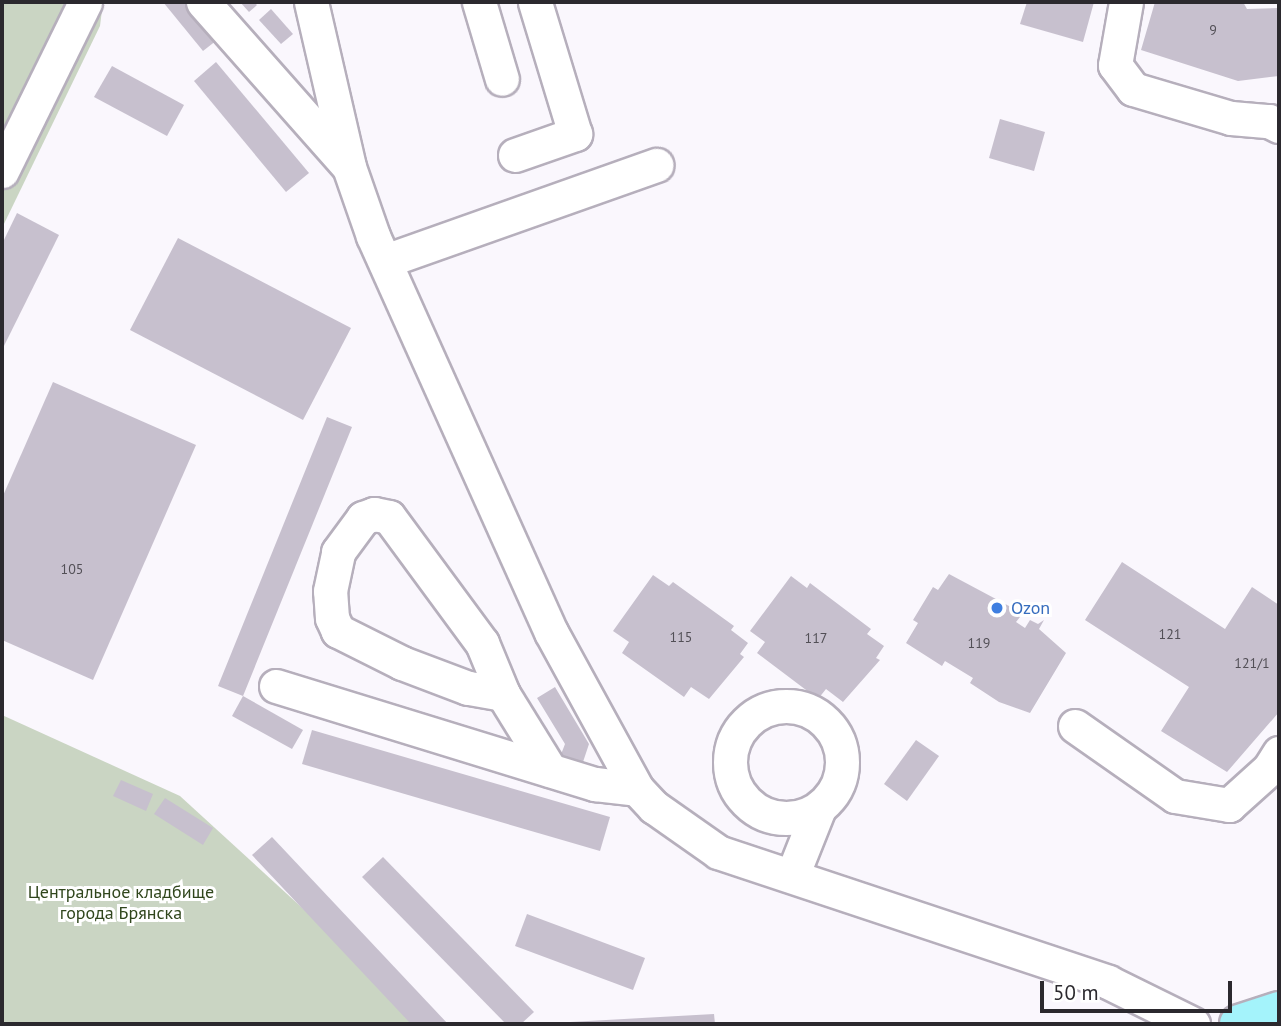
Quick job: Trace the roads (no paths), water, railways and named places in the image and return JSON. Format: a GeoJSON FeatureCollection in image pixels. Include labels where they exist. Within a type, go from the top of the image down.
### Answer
{"type":"FeatureCollection","features":[{"type":"Feature","properties":{"kind":"street"},"geometry":{"type":"LineString","coordinates":[[2,170],[85,2]]}},
{"type":"Feature","properties":{"kind":"street"},"geometry":{"type":"LineString","coordinates":[[204,2],[349,167]]}},
{"type":"Feature","properties":{"kind":"street"},"geometry":{"type":"LineString","coordinates":[[311,2],[349,167],[386,261],[551,632],[637,789],[654,807],[718,852],[792,876],[817,888],[1108,982],[1193,1024]]}},
{"type":"Feature","properties":{"kind":"street"},"geometry":{"type":"LineString","coordinates":[[479,2],[502,79]]}},
{"type":"Feature","properties":{"kind":"street"},"geometry":{"type":"LineString","coordinates":[[515,155],[575,134],[535,2]]}},
{"type":"Feature","properties":{"kind":"street"},"geometry":{"type":"LineString","coordinates":[[1126,2],[1115,65],[1133,89],[1231,118],[1276,121]]}},
{"type":"Feature","properties":{"kind":"street"},"geometry":{"type":"LineString","coordinates":[[386,261],[656,165]]}},
{"type":"Feature","properties":{"kind":"street"},"geometry":{"type":"LineString","coordinates":[[503,694],[468,688],[413,667],[338,631],[332,618],[330,591],[338,552],[363,518],[374,514],[389,517],[482,643],[503,694],[550,770]]}},
{"type":"Feature","properties":{"kind":"street"},"geometry":{"type":"LineString","coordinates":[[276,686],[595,784],[637,789]]}},
{"type":"Feature","properties":{"kind":"street"},"geometry":{"type":"LineString","coordinates":[[1075,726],[1175,796],[1229,805],[1269,769],[1279,753]]}},
{"type":"Feature","properties":{"kind":"street"},"geometry":{"type":"LineString","coordinates":[[792,876],[819,808]]}},
{"type":"Feature","properties":{"kind":"place","name":"Ozon"},"geometry":{"type":"Point","coordinates":[997,608]}},
{"type":"Feature","properties":{"kind":"park label","name":"Центральное кладбище города Брянска"},"geometry":{"type":"Point","coordinates":[121,903]}}]}
